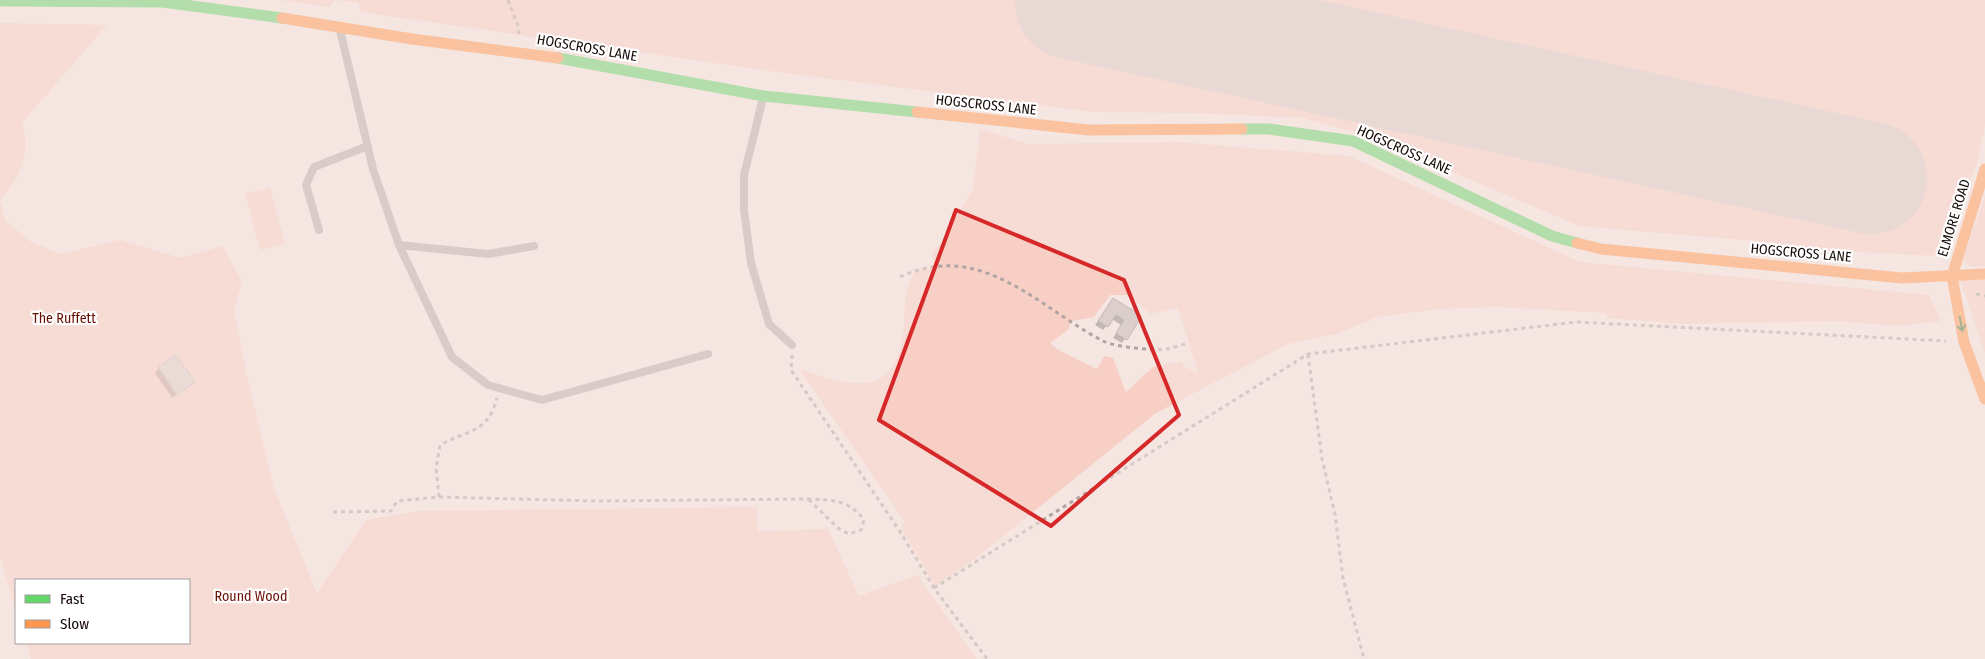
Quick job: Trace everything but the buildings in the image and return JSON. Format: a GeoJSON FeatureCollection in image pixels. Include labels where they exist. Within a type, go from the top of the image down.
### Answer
{"type":"FeatureCollection","features":[{"type":"Feature","properties":{"kind":"street","name":"HOGSCROSS LANE"},"geometry":{"type":"LineString","coordinates":[[0,1],[162,2],[339,26],[412,39],[532,53],[764,96],[1090,130],[1269,128],[1353,141],[1552,236],[1601,250],[1902,278],[1985,274]]}},
{"type":"Feature","properties":{"kind":"street","name":"ELMORE ROAD"},"geometry":{"type":"LineString","coordinates":[[1952,276],[1985,169]]}},
{"type":"Feature","properties":{"kind":"street"},"geometry":{"type":"LineString","coordinates":[[1952,276],[1964,342],[1985,398]]}},
{"type":"Feature","properties":{"kind":"lane"},"geometry":{"type":"LineString","coordinates":[[339,26],[368,146],[399,245],[452,358],[488,385],[542,400],[708,354]]}},
{"type":"Feature","properties":{"kind":"lane"},"geometry":{"type":"LineString","coordinates":[[764,96],[744,175],[744,210],[751,263],[769,324],[792,345]]}},
{"type":"Feature","properties":{"kind":"lane"},"geometry":{"type":"LineString","coordinates":[[319,230],[306,184],[314,167],[368,146]]}},
{"type":"Feature","properties":{"kind":"lane"},"geometry":{"type":"LineString","coordinates":[[399,245],[488,254],[534,246]]}},
{"type":"Feature","properties":{"kind":"path"},"geometry":{"type":"LineString","coordinates":[[508,0],[519,28],[519,43],[532,53]]}},
{"type":"Feature","properties":{"kind":"path"},"geometry":{"type":"LineString","coordinates":[[900,277],[916,270],[965,266],[992,274],[1029,294],[1105,342],[1167,349],[1186,344]]}},
{"type":"Feature","properties":{"kind":"path"},"geometry":{"type":"LineString","coordinates":[[934,588],[1308,354],[1576,322],[1964,342]]}},
{"type":"Feature","properties":{"kind":"path"},"geometry":{"type":"LineString","coordinates":[[792,345],[791,370],[899,530],[934,588],[987,659]]}},
{"type":"Feature","properties":{"kind":"path"},"geometry":{"type":"LineString","coordinates":[[1308,354],[1322,459],[1335,514],[1343,578],[1364,659]]}},
{"type":"Feature","properties":{"kind":"path"},"geometry":{"type":"LineString","coordinates":[[439,497],[436,468],[440,445],[457,436],[482,427],[493,412],[500,388]]}},
{"type":"Feature","properties":{"kind":"path"},"geometry":{"type":"LineString","coordinates":[[333,512],[391,511],[397,501],[439,497],[596,501],[808,499],[838,500],[857,512],[864,520],[861,530],[849,534],[838,529],[808,499]]}},
{"type":"Feature","properties":{"kind":"highlighted area"},"geometry":{"type":"Polygon","coordinates":[[[956,210],[1124,280],[1179,415],[1051,526],[879,420],[956,210]]]}},
{"type":"Feature","properties":{"kind":"green space"},"geometry":{"type":"Polygon","coordinates":[[[279,0],[335,0],[330,7],[279,0]]]}},
{"type":"Feature","properties":{"kind":"green space"},"geometry":{"type":"Polygon","coordinates":[[[335,0],[1985,0],[1985,125],[1977,164],[1938,256],[1791,249],[1778,243],[1579,226],[1368,136],[1302,118],[1194,113],[1093,112],[769,71],[361,12],[358,3],[335,0]]]}},
{"type":"Feature","properties":{"kind":"green space"},"geometry":{"type":"Polygon","coordinates":[[[0,23],[107,25],[22,123],[26,145],[25,155],[18,174],[0,200],[0,23]]]}},
{"type":"Feature","properties":{"kind":"green space"},"geometry":{"type":"Polygon","coordinates":[[[980,129],[1028,144],[1179,142],[1349,156],[1580,262],[1929,295],[1941,321],[1897,326],[1835,321],[1687,324],[1608,318],[1606,313],[1496,307],[1439,309],[1377,317],[1336,334],[1288,344],[1156,413],[976,558],[935,586],[901,528],[905,522],[799,369],[838,381],[855,383],[870,382],[883,377],[893,366],[900,349],[909,283],[916,270],[935,267],[932,252],[948,237],[955,218],[973,189],[980,129]],[[1110,295],[1094,317],[1072,321],[1068,330],[1050,343],[1057,349],[1097,369],[1104,356],[1113,358],[1126,392],[1153,367],[1181,361],[1186,368],[1198,372],[1178,308],[1150,314],[1129,295],[1110,295]]]}},
{"type":"Feature","properties":{"kind":"green space"},"geometry":{"type":"Polygon","coordinates":[[[270,188],[285,244],[260,250],[245,194],[270,188]]]}},
{"type":"Feature","properties":{"kind":"green space"},"geometry":{"type":"Polygon","coordinates":[[[1985,195],[1985,266],[1972,267],[1963,260],[1985,195]]]}},
{"type":"Feature","properties":{"kind":"green space"},"geometry":{"type":"Polygon","coordinates":[[[0,200],[6,221],[31,242],[61,254],[120,240],[181,258],[223,246],[242,282],[234,309],[247,377],[275,491],[317,593],[366,520],[420,511],[757,507],[758,531],[828,529],[859,596],[917,575],[977,659],[31,659],[26,644],[190,644],[190,579],[15,579],[15,608],[0,558],[0,200]],[[176,355],[158,368],[177,395],[195,382],[176,355]]]}},
{"type":"Feature","properties":{"kind":"green space"},"geometry":{"type":"Polygon","coordinates":[[[1960,279],[1985,280],[1985,354],[1960,279]]]}},
{"type":"Feature","properties":{"kind":"runway"},"geometry":{"type":"LineString","coordinates":[[1071,3],[1871,178]]}},
{"type":"Feature","properties":{"kind":"traffic: fast"},"geometry":{"type":"LineString","coordinates":[[0,1],[162,2],[282,18]]}},
{"type":"Feature","properties":{"kind":"traffic: fast"},"geometry":{"type":"LineString","coordinates":[[558,58],[764,96],[917,112]]}},
{"type":"Feature","properties":{"kind":"traffic: fast"},"geometry":{"type":"LineString","coordinates":[[1242,129],[1269,129],[1353,141],[1552,236],[1577,243]]}},
{"type":"Feature","properties":{"kind":"traffic: slow"},"geometry":{"type":"LineString","coordinates":[[282,18],[412,39],[558,58]]}},
{"type":"Feature","properties":{"kind":"traffic: slow"},"geometry":{"type":"LineString","coordinates":[[917,112],[1089,130],[1242,129]]}},
{"type":"Feature","properties":{"kind":"traffic: slow"},"geometry":{"type":"LineString","coordinates":[[1985,169],[1952,276],[1964,342],[1985,399]]}},
{"type":"Feature","properties":{"kind":"traffic: slow"},"geometry":{"type":"LineString","coordinates":[[1577,243],[1601,249],[1902,278],[1985,274]]}},
{"type":"Feature","properties":{"kind":"park label","name":"The Ruffett"},"geometry":{"type":"Point","coordinates":[64,318]}},
{"type":"Feature","properties":{"kind":"park label","name":"Round Wood"},"geometry":{"type":"Point","coordinates":[251,596]}}]}
